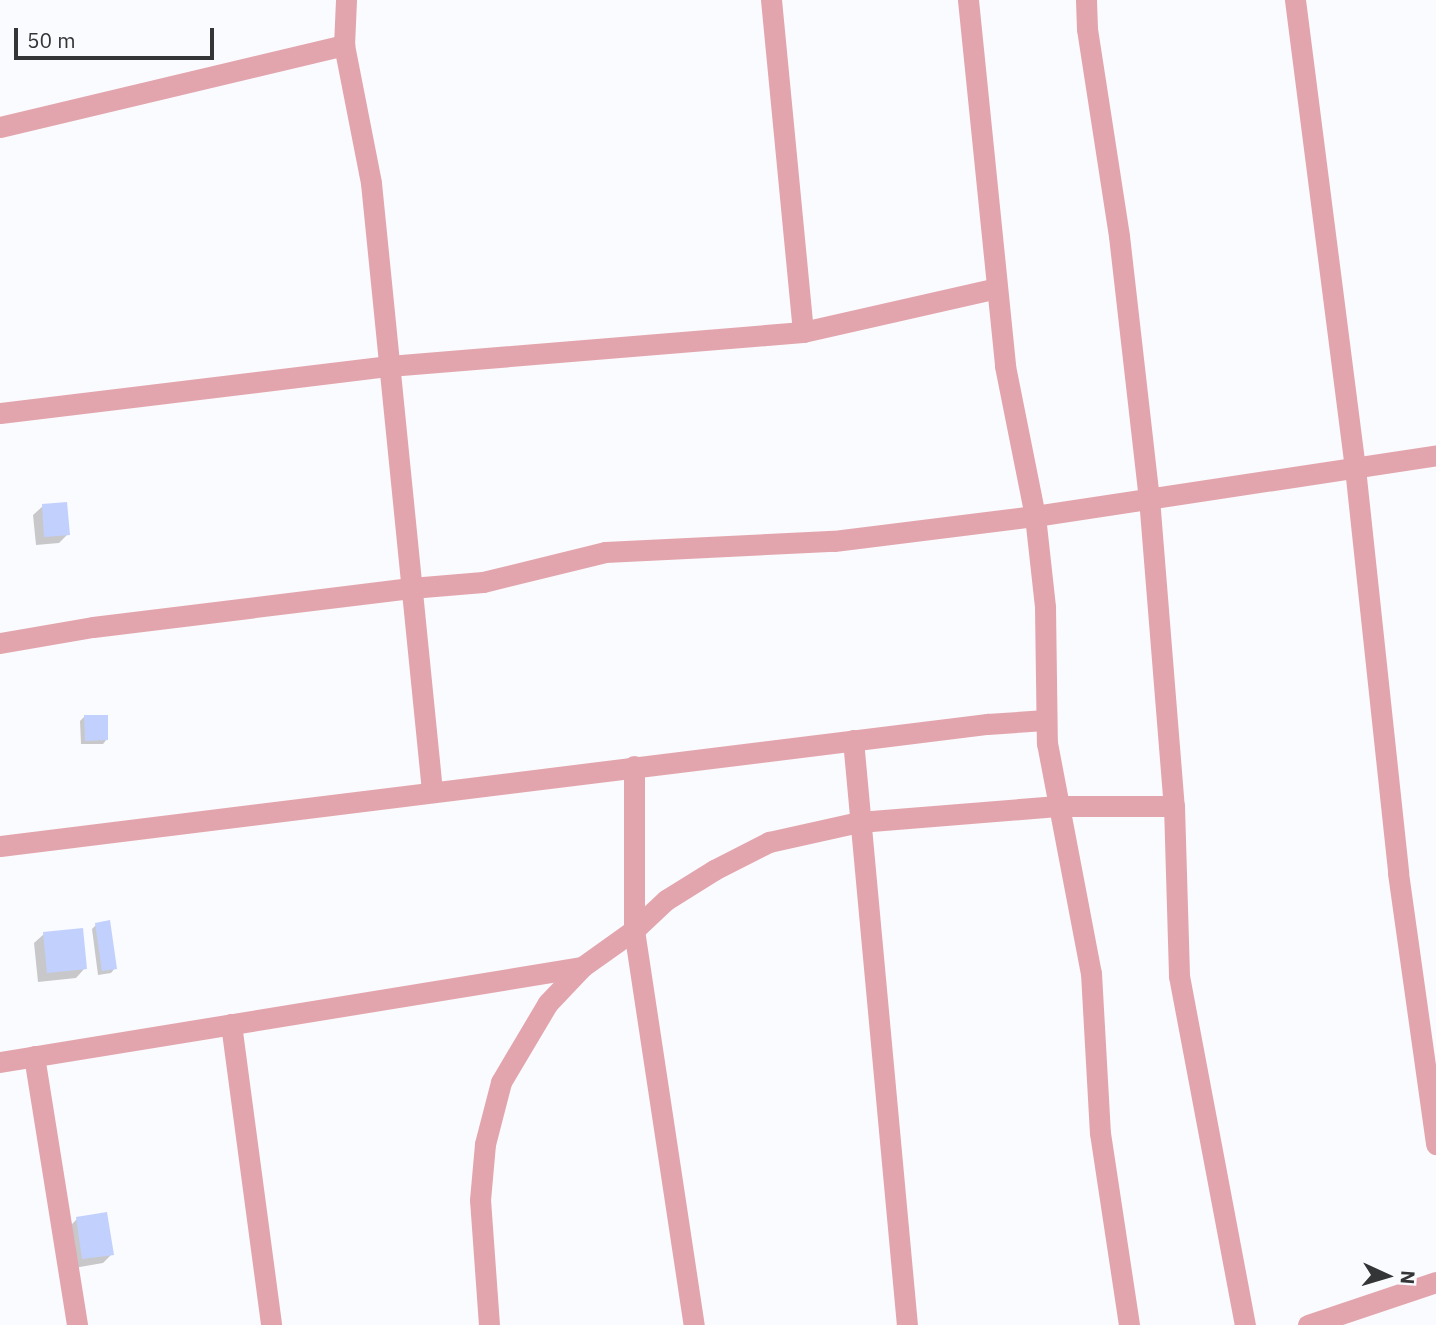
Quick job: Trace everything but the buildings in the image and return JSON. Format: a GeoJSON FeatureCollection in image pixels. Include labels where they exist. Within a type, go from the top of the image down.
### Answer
{"type":"FeatureCollection","features":[{"type":"Feature","properties":{"kind":"street"},"geometry":{"type":"LineString","coordinates":[[346,0],[344,45],[371,183],[432,790]]}},
{"type":"Feature","properties":{"kind":"street"},"geometry":{"type":"LineString","coordinates":[[771,0],[803,332]]}},
{"type":"Feature","properties":{"kind":"street"},"geometry":{"type":"LineString","coordinates":[[968,0],[1005,366],[1035,516],[1045,607],[1045,720],[1057,806],[1091,974],[1100,1133],[1129,1325]]}},
{"type":"Feature","properties":{"kind":"street"},"geometry":{"type":"LineString","coordinates":[[1086,0],[1087,29],[1119,236],[1149,499],[1174,807],[1179,976],[1245,1325]]}},
{"type":"Feature","properties":{"kind":"street"},"geometry":{"type":"LineString","coordinates":[[1295,0],[1355,468],[1398,873],[1436,1144]]}},
{"type":"Feature","properties":{"kind":"street"},"geometry":{"type":"LineString","coordinates":[[0,127],[344,45]]}},
{"type":"Feature","properties":{"kind":"street"},"geometry":{"type":"LineString","coordinates":[[0,413],[389,366],[803,332],[997,288]]}},
{"type":"Feature","properties":{"kind":"street"},"geometry":{"type":"LineString","coordinates":[[0,643],[93,627],[411,588],[483,582],[606,552],[834,541],[1035,516],[1436,456]]}},
{"type":"Feature","properties":{"kind":"street"},"geometry":{"type":"LineString","coordinates":[[0,846],[432,790],[1045,720]]}},
{"type":"Feature","properties":{"kind":"street"},"geometry":{"type":"LineString","coordinates":[[853,740],[907,1325]]}},
{"type":"Feature","properties":{"kind":"street"},"geometry":{"type":"LineString","coordinates":[[634,766],[634,930],[694,1325]]}},
{"type":"Feature","properties":{"kind":"street"},"geometry":{"type":"LineString","coordinates":[[489,1325],[480,1200],[485,1144],[501,1083],[548,1003],[582,967],[634,930],[666,900],[714,870],[769,842],[859,822],[1057,806],[1174,807]]}},
{"type":"Feature","properties":{"kind":"street"},"geometry":{"type":"LineString","coordinates":[[0,1062],[582,967]]}},
{"type":"Feature","properties":{"kind":"street"},"geometry":{"type":"LineString","coordinates":[[231,1024],[271,1325]]}},
{"type":"Feature","properties":{"kind":"street"},"geometry":{"type":"LineString","coordinates":[[34,1056],[77,1325]]}},
{"type":"Feature","properties":{"kind":"street"},"geometry":{"type":"LineString","coordinates":[[1308,1325],[1436,1282]]}}]}
